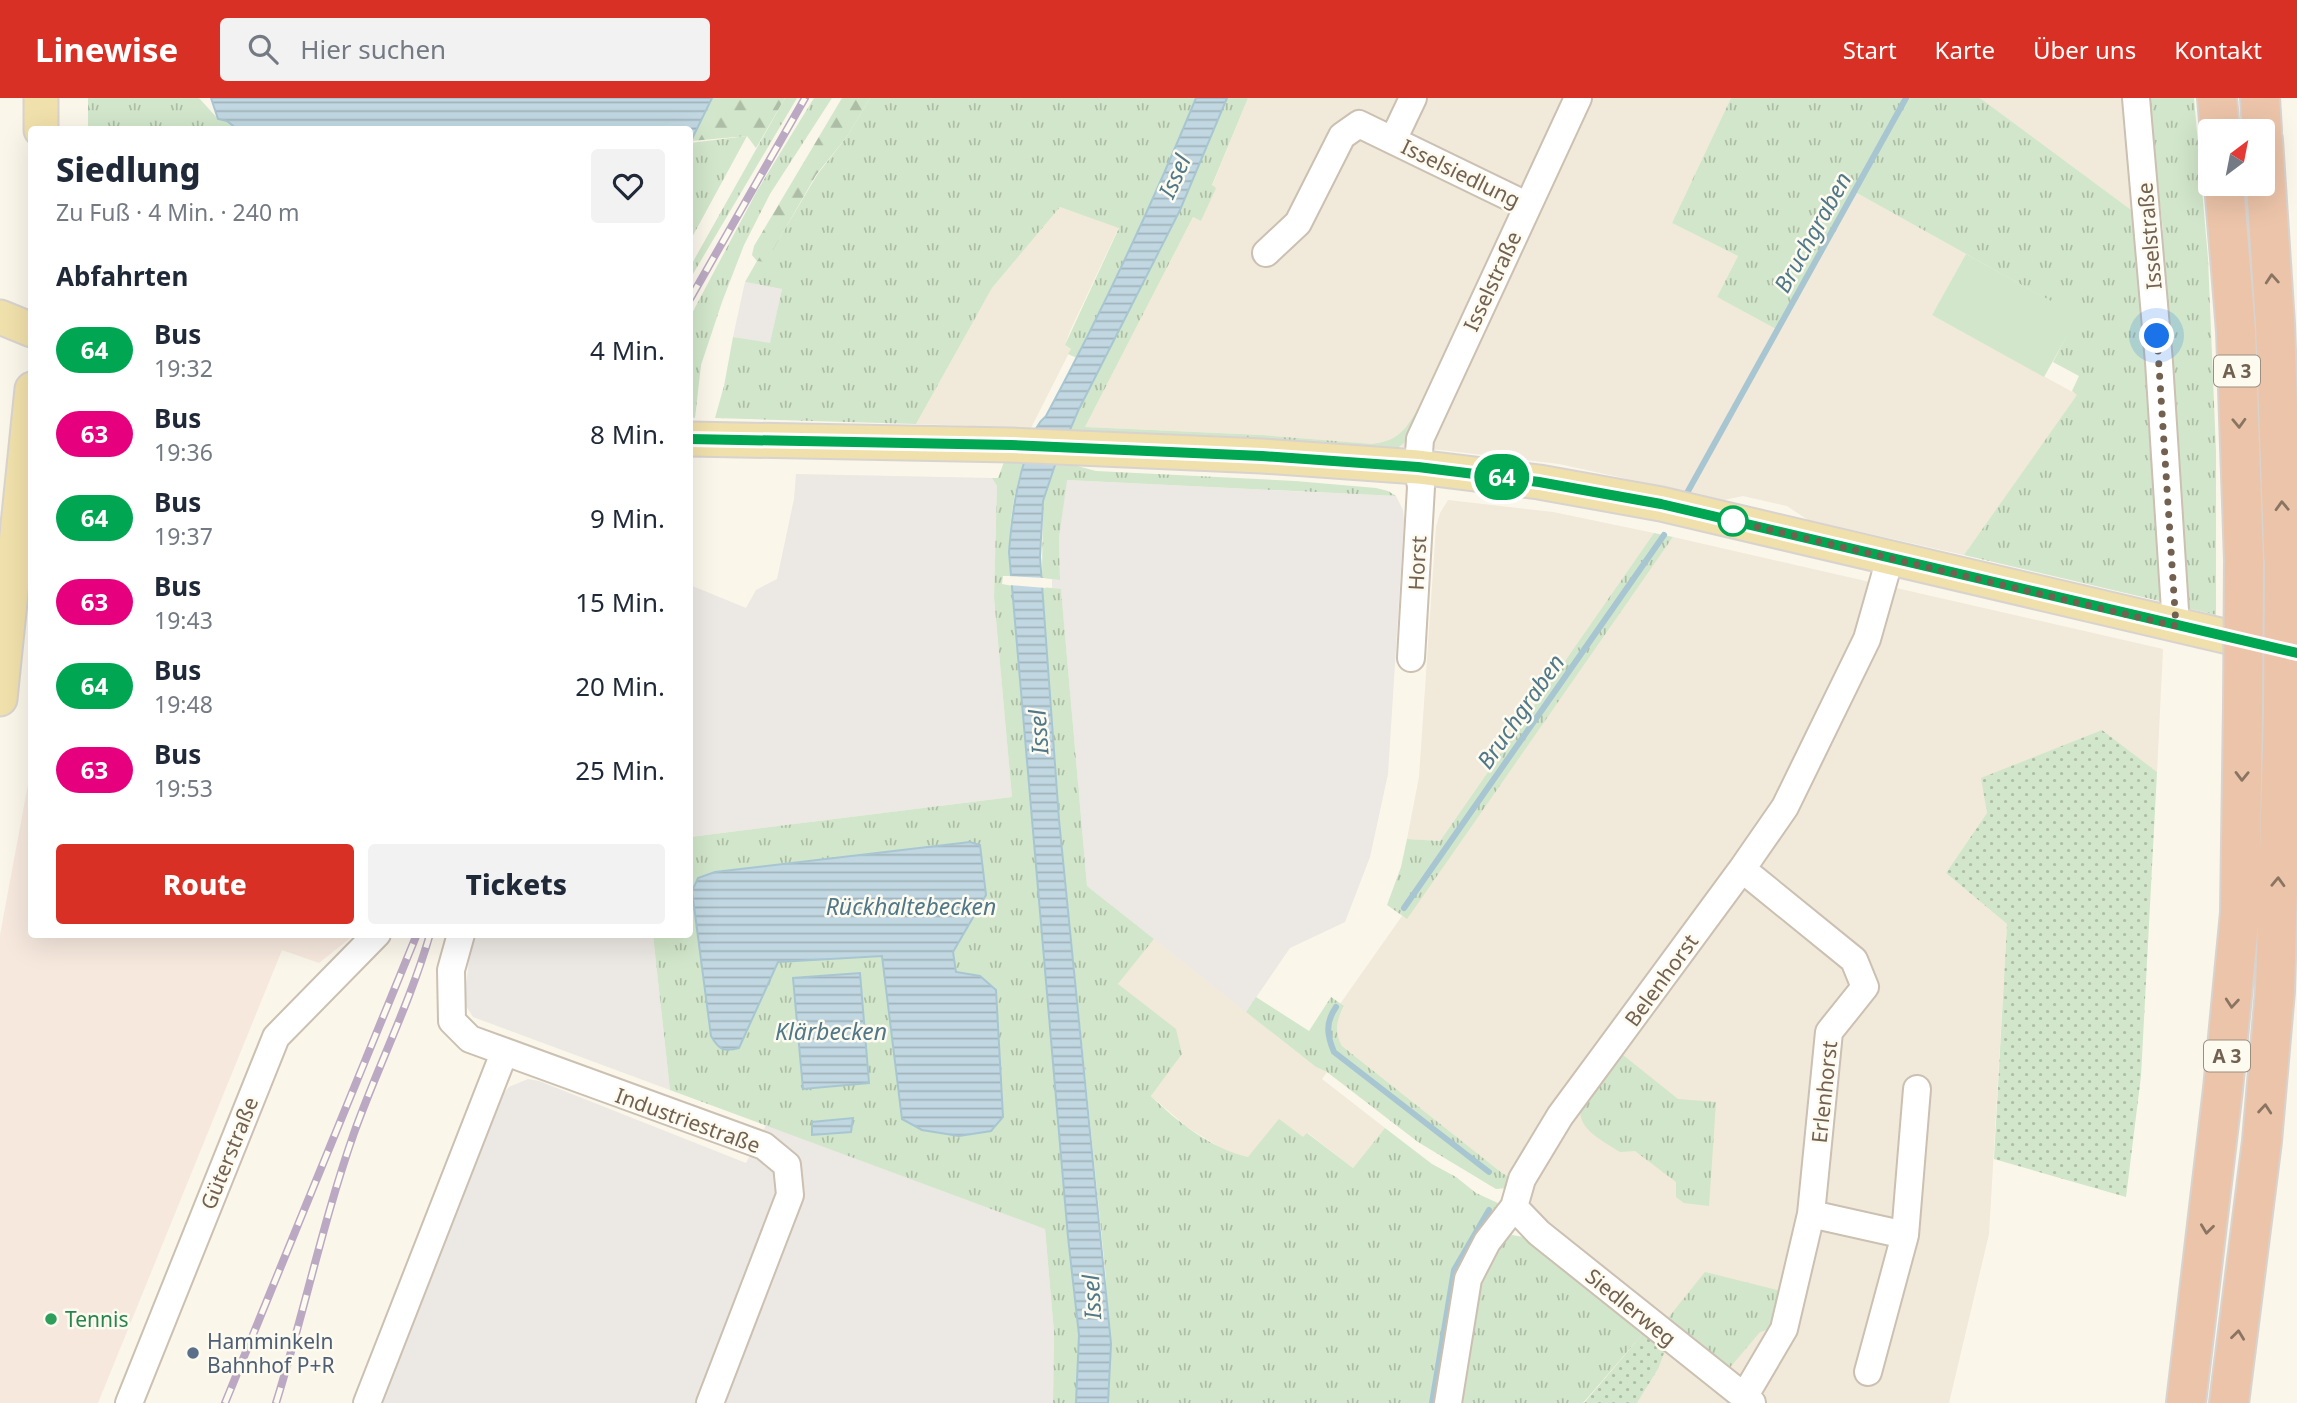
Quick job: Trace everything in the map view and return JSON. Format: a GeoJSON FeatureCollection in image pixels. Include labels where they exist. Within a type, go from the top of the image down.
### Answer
{"type":"FeatureCollection","features":[{"type":"Feature","properties":{"kind":"highway"},"geometry":{"type":"LineString","coordinates":[[2217,98],[2219,119]]}},
{"type":"Feature","properties":{"kind":"highway"},"geometry":{"type":"LineString","coordinates":[[2260,98],[2261,119]]}},
{"type":"Feature","properties":{"kind":"highway","name":"A 3"},"geometry":{"type":"LineString","coordinates":[[2186,1403],[2224,1089],[2240,913],[2244,560],[2235,331],[2225,196]]}},
{"type":"Feature","properties":{"kind":"highway","name":"A 3"},"geometry":{"type":"LineString","coordinates":[[2229,1403],[2262,1141],[2275,991],[2284,575],[2275,324],[2267,196]]}},
{"type":"Feature","properties":{"kind":"main road"},"geometry":{"type":"LineString","coordinates":[[41,98],[41,126]]}},
{"type":"Feature","properties":{"kind":"main road"},"geometry":{"type":"LineString","coordinates":[[0,317],[28,328]]}},
{"type":"Feature","properties":{"kind":"main road"},"geometry":{"type":"LineString","coordinates":[[0,699],[28,427]]}},
{"type":"Feature","properties":{"kind":"main road"},"geometry":{"type":"LineString","coordinates":[[693,439],[1011,445],[1262,456],[1418,467],[1539,482],[1661,504],[2297,653]]}},
{"type":"Feature","properties":{"kind":"main road"},"geometry":{"type":"LineString","coordinates":[[21,495],[28,472]]}},
{"type":"Feature","properties":{"kind":"street","name":"Isselsiedlung"},"geometry":{"type":"LineString","coordinates":[[1393,140],[1413,98]]}},
{"type":"Feature","properties":{"kind":"street","name":"Isselstraße"},"geometry":{"type":"LineString","coordinates":[[1418,467],[1420,439],[1578,98]]}},
{"type":"Feature","properties":{"kind":"street","name":"Isselstraße"},"geometry":{"type":"LineString","coordinates":[[2136,98],[2158,349],[2176,626]]}},
{"type":"Feature","properties":{"kind":"street","name":"Isselsiedlung"},"geometry":{"type":"LineString","coordinates":[[1266,253],[1298,223],[1342,136],[1359,124],[1528,206]]}},
{"type":"Feature","properties":{"kind":"street","name":"Horst"},"geometry":{"type":"LineString","coordinates":[[1411,658],[1421,488],[1418,467]]}},
{"type":"Feature","properties":{"kind":"street","name":"Belenhorst"},"geometry":{"type":"LineString","coordinates":[[1448,1403],[1468,1279],[1487,1242],[1514,1207],[1522,1180],[1560,1116],[1785,807],[1867,639],[1891,558]]}},
{"type":"Feature","properties":{"kind":"street","name":"Erlenhorst"},"geometry":{"type":"LineString","coordinates":[[1742,869],[1854,960],[1865,987],[1829,1032],[1811,1214],[1784,1329],[1748,1400]]}},
{"type":"Feature","properties":{"kind":"street","name":"Güterstraße"},"geometry":{"type":"LineString","coordinates":[[129,1403],[276,1037],[373,938]]}},
{"type":"Feature","properties":{"kind":"street","name":"Industriestraße"},"geometry":{"type":"LineString","coordinates":[[460,938],[451,970],[452,1021],[470,1039],[764,1146],[787,1165],[790,1195],[710,1403]]}},
{"type":"Feature","properties":{"kind":"street"},"geometry":{"type":"LineString","coordinates":[[366,1403],[504,1053]]}},
{"type":"Feature","properties":{"kind":"street"},"geometry":{"type":"LineString","coordinates":[[1868,1372],[1905,1235],[1917,1088]]}},
{"type":"Feature","properties":{"kind":"street","name":"Siedlerweg"},"geometry":{"type":"LineString","coordinates":[[1514,1207],[1539,1233],[1748,1400]]}},
{"type":"Feature","properties":{"kind":"street"},"geometry":{"type":"LineString","coordinates":[[1811,1214],[1905,1235]]}},
{"type":"Feature","properties":{"kind":"shaded area"},"geometry":{"type":"Polygon","coordinates":[[[1248,98],[1731,98],[1672,223],[1738,256],[1717,297],[1780,330],[1857,193],[1966,254],[1932,315],[2078,395],[1964,555],[1808,520],[1787,506],[1743,496],[1724,500],[1559,464],[1441,450],[1262,435],[1085,427],[1193,217],[1201,221],[1215,188],[1212,186],[1248,98]]]}},
{"type":"Feature","properties":{"kind":"shaded area"},"geometry":{"type":"Polygon","coordinates":[[[1980,98],[2131,98],[2138,215],[1980,98]]]}},
{"type":"Feature","properties":{"kind":"shaded area"},"geometry":{"type":"Polygon","coordinates":[[[1060,207],[1119,227],[1070,331],[1065,345],[1071,349],[1031,428],[916,424],[992,288],[1060,207]]]}},
{"type":"Feature","properties":{"kind":"shaded area"},"geometry":{"type":"Polygon","coordinates":[[[745,282],[782,289],[770,344],[733,337],[745,282]]]}},
{"type":"Feature","properties":{"kind":"shaded area"},"geometry":{"type":"Polygon","coordinates":[[[796,474],[992,478],[997,486],[994,597],[1012,797],[693,837],[693,586],[746,608],[756,590],[777,579],[794,499],[796,474]]]}},
{"type":"Feature","properties":{"kind":"shaded area"},"geometry":{"type":"Polygon","coordinates":[[[1066,480],[1396,496],[1403,510],[1388,774],[1370,857],[1345,922],[1290,948],[1246,1012],[1087,886],[1061,590],[1052,588],[1052,579],[1060,580],[1059,538],[1066,480]]]}},
{"type":"Feature","properties":{"kind":"shaded area"},"geometry":{"type":"Polygon","coordinates":[[[1448,500],[1553,512],[1654,533],[1440,841],[1407,839],[1419,777],[1436,527],[1448,500]]]}},
{"type":"Feature","properties":{"kind":"shaded area"},"geometry":{"type":"Polygon","coordinates":[[[1673,537],[2163,649],[2157,772],[2102,730],[1982,778],[1987,813],[1946,873],[2007,924],[1989,1234],[1949,1403],[1637,1403],[1658,1369],[1540,1224],[1513,1179],[1342,1046],[1335,1033],[1344,1007],[1340,1004],[1402,916],[1407,918],[1673,537]]]}},
{"type":"Feature","properties":{"kind":"shaded area"},"geometry":{"type":"Polygon","coordinates":[[[28,784],[28,938],[350,938],[319,963],[282,950],[98,1403],[0,1403],[0,935],[28,784]]]}},
{"type":"Feature","properties":{"kind":"shaded area"},"geometry":{"type":"Polygon","coordinates":[[[472,938],[653,938],[670,1090],[473,1017],[464,1003],[472,938]]]}},
{"type":"Feature","properties":{"kind":"shaded area"},"geometry":{"type":"Polygon","coordinates":[[[1154,939],[1316,1067],[1327,1072],[1322,1079],[1385,1128],[1353,1168],[1308,1133],[1304,1138],[1248,1157],[1229,1153],[1187,1127],[1151,1096],[1182,1054],[1118,984],[1154,939]]]}},
{"type":"Feature","properties":{"kind":"shaded area"},"geometry":{"type":"Polygon","coordinates":[[[528,1079],[746,1163],[766,1125],[1045,1229],[1054,1332],[1053,1403],[378,1403],[503,1094],[509,1087],[528,1079]]]}},
{"type":"Feature","properties":{"kind":"green space"},"geometry":{"type":"Polygon","coordinates":[[[88,98],[199,98],[218,119],[233,126],[88,126],[88,98]]]}},
{"type":"Feature","properties":{"kind":"green space"},"geometry":{"type":"Polygon","coordinates":[[[712,98],[785,98],[756,148],[747,136],[693,141],[712,98]]]}},
{"type":"Feature","properties":{"kind":"green space"},"geometry":{"type":"Polygon","coordinates":[[[785,98],[797,98],[693,274],[693,262],[785,98]]]}},
{"type":"Feature","properties":{"kind":"green space"},"geometry":{"type":"Polygon","coordinates":[[[814,98],[832,98],[770,194],[744,245],[701,365],[693,418],[693,311],[757,191],[814,98]]]}},
{"type":"Feature","properties":{"kind":"green space"},"geometry":{"type":"Polygon","coordinates":[[[842,98],[870,98],[848,135],[816,175],[766,262],[757,261],[752,255],[754,246],[842,98]]]}},
{"type":"Feature","properties":{"kind":"green space"},"geometry":{"type":"Polygon","coordinates":[[[870,98],[1196,98],[1156,195],[1077,358],[1068,354],[1071,349],[1065,345],[1119,228],[1060,207],[992,288],[916,424],[715,418],[733,337],[770,343],[782,289],[745,282],[757,261],[766,261],[817,175],[848,135],[870,98]]]}},
{"type":"Feature","properties":{"kind":"green space"},"geometry":{"type":"Polygon","coordinates":[[[1227,98],[1248,98],[1212,185],[1216,188],[1201,221],[1193,217],[1085,427],[1262,435],[1372,444],[1390,439],[1403,430],[1422,402],[1405,442],[1394,451],[1069,430],[1180,210],[1227,98]]]}},
{"type":"Feature","properties":{"kind":"green space"},"geometry":{"type":"Polygon","coordinates":[[[1731,98],[1980,98],[2138,215],[2168,603],[1964,555],[2077,395],[2072,391],[2079,376],[2053,362],[2077,316],[1857,193],[1780,331],[1717,297],[1738,256],[1672,223],[1731,98]]]}},
{"type":"Feature","properties":{"kind":"green space"},"geometry":{"type":"Polygon","coordinates":[[[2148,98],[2194,98],[2198,144],[2198,196],[2203,196],[2208,258],[2216,452],[2216,615],[2182,607],[2156,232],[2163,230],[2148,98]]]}},
{"type":"Feature","properties":{"kind":"green space"},"geometry":{"type":"Polygon","coordinates":[[[747,136],[693,235],[693,143],[747,136]]]}},
{"type":"Feature","properties":{"kind":"green space"},"geometry":{"type":"Polygon","coordinates":[[[1966,254],[2078,316],[2044,377],[1932,315],[1966,254]]]}},
{"type":"Feature","properties":{"kind":"green space"},"geometry":{"type":"Polygon","coordinates":[[[1004,462],[1024,463],[1011,519],[1011,576],[1003,576],[1002,584],[1013,586],[1014,597],[1068,1237],[1079,1335],[1076,1403],[1053,1403],[1054,1332],[1045,1229],[670,1090],[653,938],[693,938],[693,837],[1012,797],[994,597],[997,486],[992,478],[998,478],[1004,462]],[[969,842],[715,872],[698,879],[739,1048],[778,962],[882,956],[902,1119],[980,976],[956,973],[953,952],[986,895],[969,842]]]}},
{"type":"Feature","properties":{"kind":"green space"},"geometry":{"type":"Polygon","coordinates":[[[1054,465],[1077,466],[1096,471],[1376,488],[1396,496],[1067,480],[1059,538],[1060,580],[1042,578],[1043,501],[1054,465]]]}},
{"type":"Feature","properties":{"kind":"green space"},"geometry":{"type":"Polygon","coordinates":[[[1654,533],[1673,537],[1407,919],[1387,905],[1401,867],[1407,839],[1440,841],[1654,533]]]}},
{"type":"Feature","properties":{"kind":"green space"},"geometry":{"type":"Polygon","coordinates":[[[1042,587],[1061,589],[1087,886],[1154,939],[1118,984],[1176,1029],[1182,1054],[1151,1096],[1208,1141],[1248,1157],[1279,1119],[1303,1137],[1307,1133],[1353,1168],[1385,1128],[1432,1164],[1456,1177],[1476,1193],[1500,1204],[1440,1403],[1108,1403],[1106,1278],[1059,820],[1042,587]]]}},
{"type":"Feature","properties":{"kind":"green space"},"geometry":{"type":"Polygon","coordinates":[[[2102,730],[2157,772],[2141,1076],[2126,1197],[1994,1159],[2007,924],[1946,873],[1987,813],[1981,778],[2102,730]]]}},
{"type":"Feature","properties":{"kind":"green space"},"geometry":{"type":"Polygon","coordinates":[[[1256,997],[1309,1031],[1331,997],[1344,1006],[1337,1026],[1342,1046],[1513,1179],[1507,1188],[1496,1189],[1418,1142],[1327,1072],[1316,1067],[1246,1012],[1256,997]]]}},
{"type":"Feature","properties":{"kind":"green space"},"geometry":{"type":"Polygon","coordinates":[[[1623,1055],[1678,1099],[1716,1102],[1709,1206],[1684,1203],[1676,1197],[1676,1182],[1635,1151],[1620,1152],[1607,1144],[1587,1129],[1583,1122],[1581,1108],[1623,1055]]]}},
{"type":"Feature","properties":{"kind":"green space"},"geometry":{"type":"Polygon","coordinates":[[[1512,1235],[1534,1239],[1647,1329],[1583,1403],[1453,1403],[1469,1298],[1492,1247],[1512,1235]]]}},
{"type":"Feature","properties":{"kind":"green space"},"geometry":{"type":"Polygon","coordinates":[[[1705,1272],[1785,1292],[1777,1327],[1760,1332],[1727,1371],[1664,1323],[1705,1272]]]}},
{"type":"Feature","properties":{"kind":"green space"},"geometry":{"type":"Polygon","coordinates":[[[1647,1329],[1667,1345],[1658,1369],[1637,1403],[1584,1403],[1647,1329]]]}},
{"type":"Feature","properties":{"kind":"water"},"geometry":{"type":"Polygon","coordinates":[[[211,98],[712,98],[693,137],[693,126],[233,126],[218,119],[211,98]]]}},
{"type":"Feature","properties":{"kind":"water","name":"Issel"},"geometry":{"type":"Polygon","coordinates":[[[1196,98],[1227,98],[1180,210],[1078,411],[1043,501],[1040,557],[1059,820],[1111,1344],[1108,1403],[1076,1403],[1079,1335],[1068,1237],[1009,552],[1010,538],[1018,488],[1035,432],[1067,377],[1106,298],[1144,219],[1196,98]]]}},
{"type":"Feature","properties":{"kind":"water","name":"Rückhaltebecken"},"geometry":{"type":"Polygon","coordinates":[[[970,842],[980,845],[986,895],[953,952],[956,972],[980,976],[996,990],[1003,1117],[991,1131],[959,1136],[922,1130],[902,1119],[882,956],[778,962],[739,1048],[722,1049],[711,1036],[693,899],[693,889],[698,878],[715,872],[970,842]]]}},
{"type":"Feature","properties":{"kind":"water","name":"Klärbecken"},"geometry":{"type":"Polygon","coordinates":[[[860,973],[869,1083],[803,1089],[793,978],[860,973]]]}},
{"type":"Feature","properties":{"kind":"water"},"geometry":{"type":"Polygon","coordinates":[[[853,1118],[851,1132],[812,1135],[812,1122],[853,1118]]]}},
{"type":"Feature","properties":{"kind":"pier"},"geometry":{"type":"Polygon","coordinates":[[[1008,576],[1045,578],[1046,588],[1009,585],[1008,576]]]}},
{"type":"Feature","properties":{"kind":"waterway","name":"Bruchgraben"},"geometry":{"type":"LineString","coordinates":[[1687,493],[1906,98]]}},
{"type":"Feature","properties":{"kind":"waterway","name":"Bruchgraben"},"geometry":{"type":"LineString","coordinates":[[1404,908],[1664,535]]}},
{"type":"Feature","properties":{"kind":"waterway","name":"Bruchgraben"},"geometry":{"type":"LineString","coordinates":[[1336,1007],[1328,1029],[1334,1052],[1489,1172]]}},
{"type":"Feature","properties":{"kind":"waterway","name":"Bruchgraben"},"geometry":{"type":"LineString","coordinates":[[1432,1403],[1454,1270],[1489,1210]]}},
{"type":"Feature","properties":{"kind":"railway"},"geometry":{"type":"LineString","coordinates":[[693,294],[805,98]]}},
{"type":"Feature","properties":{"kind":"railway"},"geometry":{"type":"LineString","coordinates":[[225,1403],[415,938]]}},
{"type":"Feature","properties":{"kind":"railway"},"geometry":{"type":"LineString","coordinates":[[276,1403],[343,1166],[429,938]]}},
{"type":"Feature","properties":{"kind":"bus line","name":"64"},"geometry":{"type":"LineString","coordinates":[[693,439],[1011,445],[1262,456],[1418,467],[1539,482],[1661,504],[2297,653]]}},
{"type":"Feature","properties":{"kind":"place","name":"Tennis"},"geometry":{"type":"Point","coordinates":[51,1319]}},
{"type":"Feature","properties":{"kind":"place","name":"Hamminkeln Bahnhof P+R"},"geometry":{"type":"Point","coordinates":[193,1353]}},
{"type":"Feature","properties":{"kind":"route"},"geometry":{"type":"LineString","coordinates":[[1733,521],[2176,626],[2157,336]]}}]}
